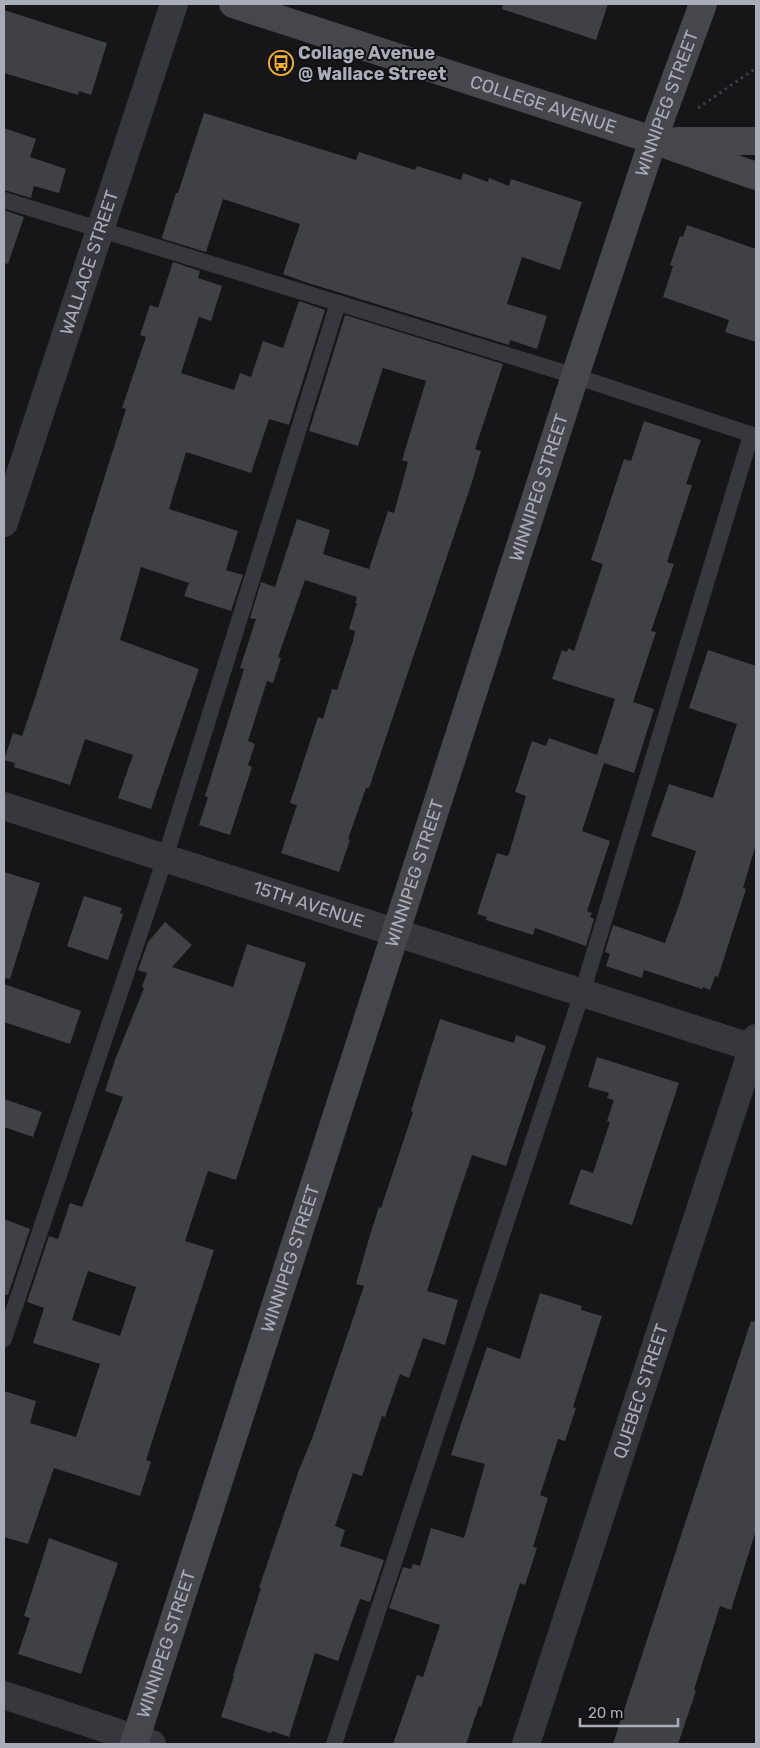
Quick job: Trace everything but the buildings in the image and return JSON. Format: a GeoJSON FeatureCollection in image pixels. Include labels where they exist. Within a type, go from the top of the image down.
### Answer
{"type":"FeatureCollection","features":[{"type":"Feature","properties":{"kind":"street","name":"WALLACE STREET"},"geometry":{"type":"LineString","coordinates":[[4,522],[174,4]]}},
{"type":"Feature","properties":{"kind":"street","name":"COLLEGE AVENUE"},"geometry":{"type":"LineString","coordinates":[[233,4],[653,140],[756,176]]}},
{"type":"Feature","properties":{"kind":"street","name":"WINNIPEG STREET"},"geometry":{"type":"LineString","coordinates":[[141,1742],[575,376],[653,140],[702,4]]}},
{"type":"Feature","properties":{"kind":"street","name":"COLLEGE AVENUE"},"geometry":{"type":"LineString","coordinates":[[653,140],[756,141]]}},
{"type":"Feature","properties":{"kind":"street","name":"15TH AVENUE"},"geometry":{"type":"LineString","coordinates":[[4,806],[582,992],[755,1045]]}},
{"type":"Feature","properties":{"kind":"street","name":"QUEBEC STREET"},"geometry":{"type":"LineString","coordinates":[[526,1744],[755,1045]]}},
{"type":"Feature","properties":{"kind":"street"},"geometry":{"type":"LineString","coordinates":[[4,1695],[141,1742]]}},
{"type":"Feature","properties":{"kind":"lane"},"geometry":{"type":"LineString","coordinates":[[4,200],[575,376],[754,435],[582,992],[334,1744]]}},
{"type":"Feature","properties":{"kind":"lane"},"geometry":{"type":"LineString","coordinates":[[4,1340],[164,858],[338,303]]}},
{"type":"Feature","properties":{"kind":"path"},"geometry":{"type":"LineString","coordinates":[[693,111],[756,68]]}},
{"type":"Feature","properties":{"kind":"place","name":"Collage Avenue @ Wallace Street"},"geometry":{"type":"Point","coordinates":[281,63]}}]}
